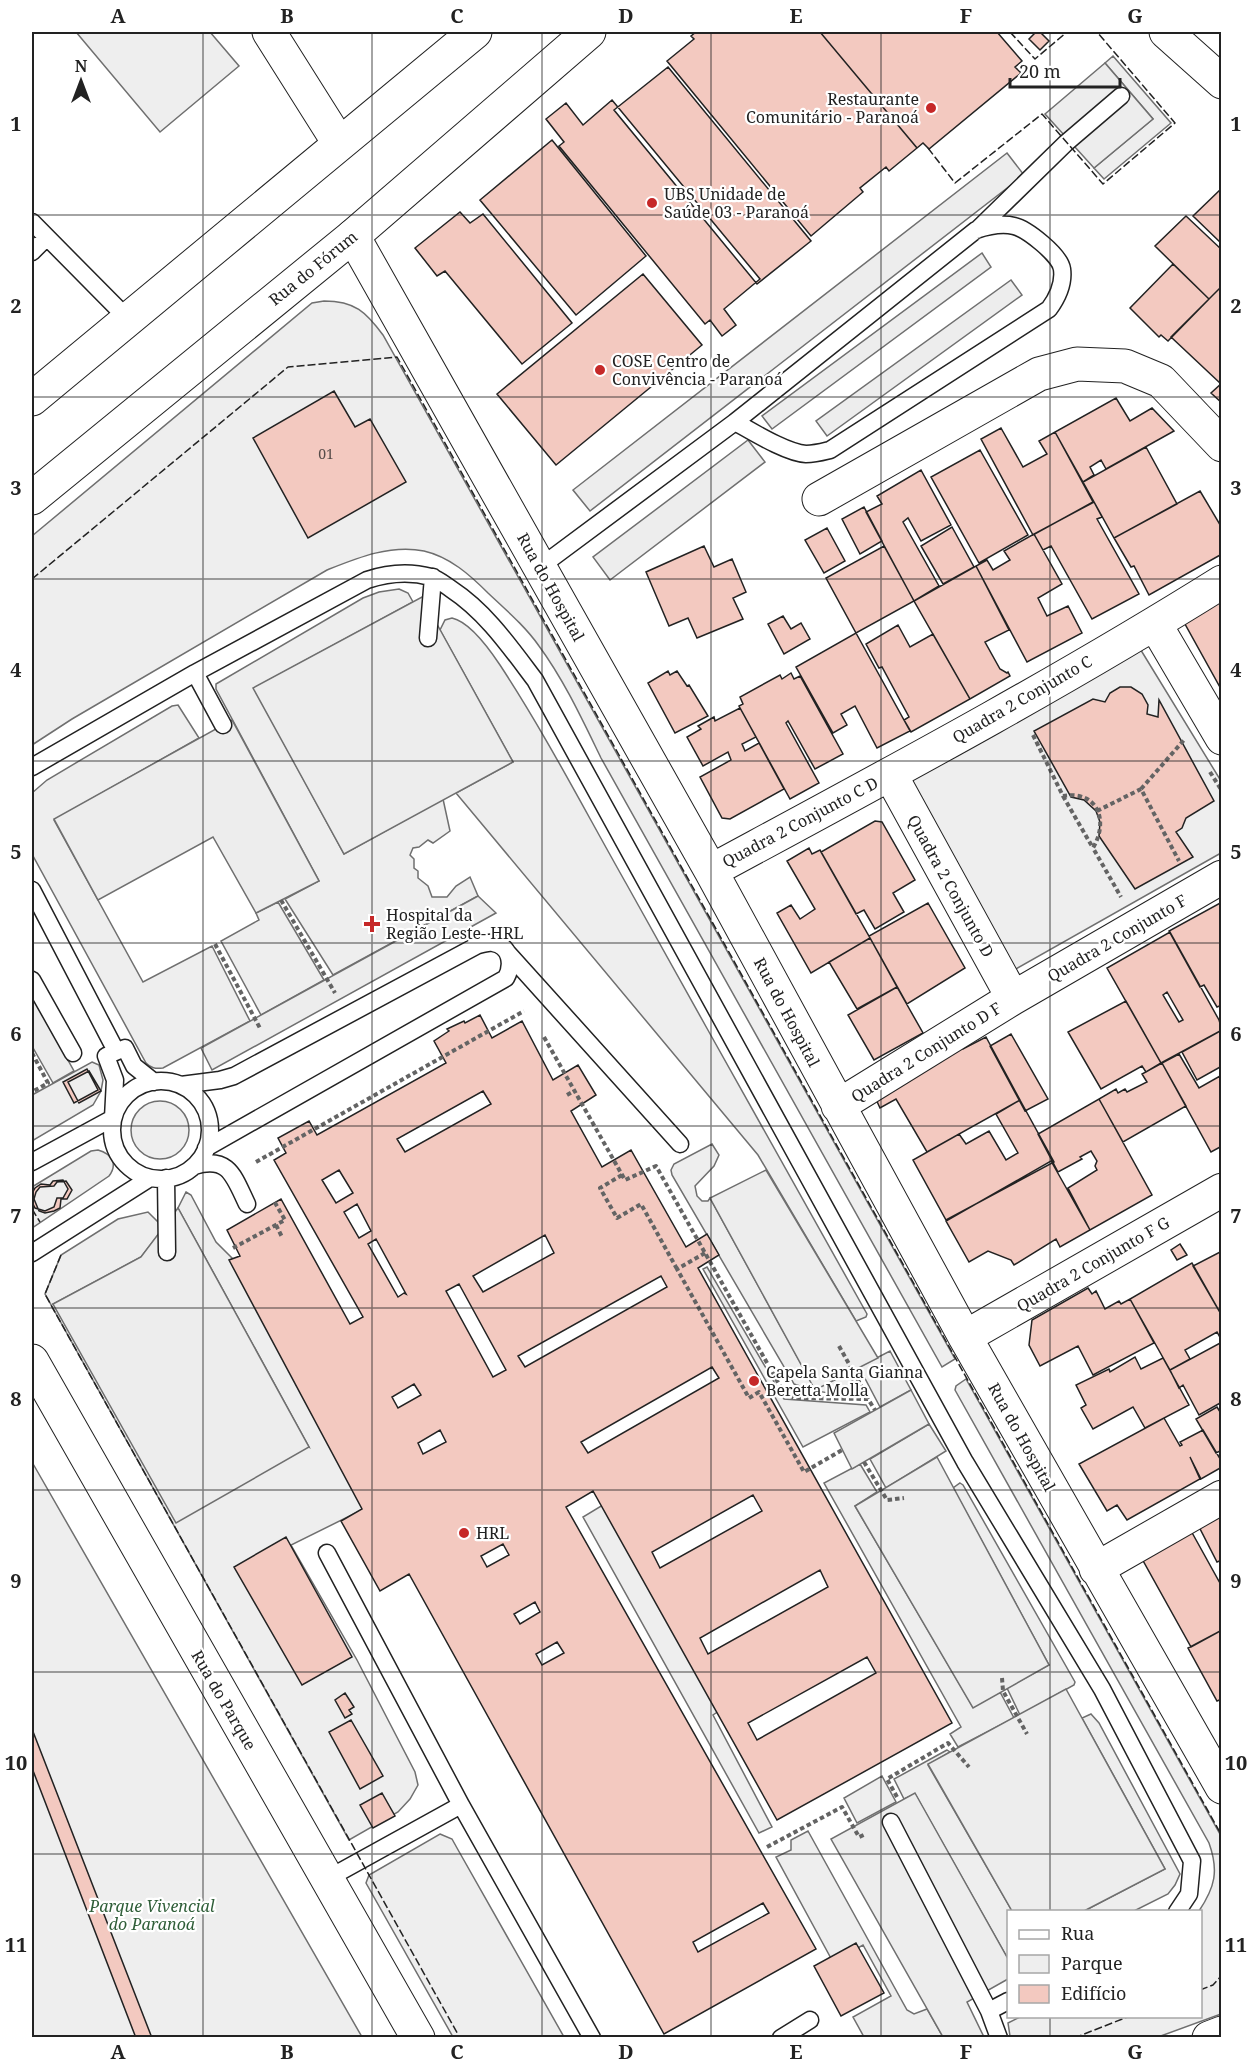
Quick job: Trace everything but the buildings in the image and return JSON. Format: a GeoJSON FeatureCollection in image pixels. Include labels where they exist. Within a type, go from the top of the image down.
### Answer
{"type":"FeatureCollection","features":[{"type":"Feature","properties":{"kind":"street"},"geometry":{"type":"LineString","coordinates":[[269,32],[339,143]]}},
{"type":"Feature","properties":{"kind":"street"},"geometry":{"type":"LineString","coordinates":[[32,399],[476,32]]}},
{"type":"Feature","properties":{"kind":"street","name":"Rua do Fórum"},"geometry":{"type":"LineString","coordinates":[[32,498],[353,236],[589,32]]}},
{"type":"Feature","properties":{"kind":"street"},"geometry":{"type":"LineString","coordinates":[[1166,32],[1221,82]]}},
{"type":"Feature","properties":{"kind":"street","name":"Rua do Hospital"},"geometry":{"type":"LineString","coordinates":[[353,236],[711,871],[965,1337],[1221,1787]]}},
{"type":"Feature","properties":{"kind":"street"},"geometry":{"type":"LineString","coordinates":[[819,499],[1039,374],[1077,364],[1125,366],[1161,381],[1221,445]]}},
{"type":"Feature","properties":{"kind":"street","name":"Quadra 2 Conjunto C"},"geometry":{"type":"LineString","coordinates":[[890,774],[1155,624],[1221,582]]}},
{"type":"Feature","properties":{"kind":"street"},"geometry":{"type":"LineString","coordinates":[[1155,624],[1213,751]]}},
{"type":"Feature","properties":{"kind":"street","name":"Quadra 2 Conjunto C D"},"geometry":{"type":"LineString","coordinates":[[711,871],[890,774]]}},
{"type":"Feature","properties":{"kind":"street","name":"Quadra 2 Conjunto D"},"geometry":{"type":"LineString","coordinates":[[890,774],[1013,998]]}},
{"type":"Feature","properties":{"kind":"street","name":"Quadra 2 Conjunto F"},"geometry":{"type":"LineString","coordinates":[[1013,998],[1221,877]]}},
{"type":"Feature","properties":{"kind":"street","name":"Quadra 2 Conjunto D F"},"geometry":{"type":"LineString","coordinates":[[838,1106],[1013,998]]}},
{"type":"Feature","properties":{"kind":"street","name":"Quadra 2 Conjunto F G"},"geometry":{"type":"LineString","coordinates":[[965,1337],[1221,1190]]}},
{"type":"Feature","properties":{"kind":"street","name":"Rua do Parque"},"geometry":{"type":"LineString","coordinates":[[32,1361],[418,2037]]}},
{"type":"Feature","properties":{"kind":"street"},"geometry":{"type":"LineString","coordinates":[[1096,1569],[1221,1497]]}},
{"type":"Feature","properties":{"kind":"street"},"geometry":{"type":"LineString","coordinates":[[1209,2037],[1221,2033]]}},
{"type":"Feature","properties":{"kind":"lane"},"geometry":{"type":"LineString","coordinates":[[540,567],[735,422],[976,230],[1066,143],[1121,96]]}},
{"type":"Feature","properties":{"kind":"lane"},"geometry":{"type":"LineString","coordinates":[[32,222],[128,319]]}},
{"type":"Feature","properties":{"kind":"lane"},"geometry":{"type":"LineString","coordinates":[[735,422],[803,454],[816,454],[830,450],[1049,309],[1056,299],[1061,284],[1062,267],[1055,255],[1027,231],[1014,225],[988,226],[976,230]]}},
{"type":"Feature","properties":{"kind":"lane"},"geometry":{"type":"LineString","coordinates":[[32,252],[46,238]]}},
{"type":"Feature","properties":{"kind":"lane"},"geometry":{"type":"LineString","coordinates":[[32,767],[195,673],[367,580],[382,575],[405,573],[433,577],[465,598],[497,630],[535,680],[960,1453],[1102,1689],[1192,1861],[1189,1894],[1178,1910]]}},
{"type":"Feature","properties":{"kind":"lane"},"geometry":{"type":"LineString","coordinates":[[428,638],[433,577]]}},
{"type":"Feature","properties":{"kind":"lane"},"geometry":{"type":"LineString","coordinates":[[195,673],[223,725]]}},
{"type":"Feature","properties":{"kind":"lane"},"geometry":{"type":"LineString","coordinates":[[32,890],[116,1051]]}},
{"type":"Feature","properties":{"kind":"lane"},"geometry":{"type":"LineString","coordinates":[[181,1085],[234,1076],[478,945],[493,943],[505,949],[680,1144]]}},
{"type":"Feature","properties":{"kind":"lane"},"geometry":{"type":"LineString","coordinates":[[206,1148],[506,978],[511,969],[510,959],[505,949]]}},
{"type":"Feature","properties":{"kind":"lane"},"geometry":{"type":"LineString","coordinates":[[32,980],[73,1053]]}},
{"type":"Feature","properties":{"kind":"lane"},"geometry":{"type":"LineString","coordinates":[[32,1162],[113,1118],[120,1102],[132,1090],[147,1083],[164,1081],[181,1085],[195,1094],[205,1108],[209,1124],[209,1140],[204,1154],[194,1166],[181,1175],[158,1178],[136,1172],[124,1162],[116,1149],[112,1135],[113,1118],[115,1080],[106,1056],[125,1048],[134,1066],[154,1082]]}},
{"type":"Feature","properties":{"kind":"lane"},"geometry":{"type":"LineString","coordinates":[[194,1166],[209,1161],[219,1164],[233,1176],[247,1204]]}},
{"type":"Feature","properties":{"kind":"lane"},"geometry":{"type":"LineString","coordinates":[[158,1178],[167,1252]]}},
{"type":"Feature","properties":{"kind":"lane"},"geometry":{"type":"LineString","coordinates":[[32,1253],[158,1178]]}},
{"type":"Feature","properties":{"kind":"lane"},"geometry":{"type":"LineString","coordinates":[[327,1553],[461,1805],[592,2037]]}},
{"type":"Feature","properties":{"kind":"lane"},"geometry":{"type":"LineString","coordinates":[[327,1879],[461,1805]]}},
{"type":"Feature","properties":{"kind":"lane"},"geometry":{"type":"LineString","coordinates":[[891,1822],[989,2011],[999,2037]]}},
{"type":"Feature","properties":{"kind":"lane"},"geometry":{"type":"LineString","coordinates":[[989,2011],[1007,2002]]}},
{"type":"Feature","properties":{"kind":"lane"},"geometry":{"type":"LineString","coordinates":[[781,2037],[810,2020]]}},
{"type":"Feature","properties":{"kind":"path"},"geometry":{"type":"LineString","coordinates":[[1029,728],[1063,796],[1124,902]]}},
{"type":"Feature","properties":{"kind":"path"},"geometry":{"type":"LineString","coordinates":[[1097,811],[1141,789],[1188,735]]}},
{"type":"Feature","properties":{"kind":"path"},"geometry":{"type":"LineString","coordinates":[[1213,751],[1221,791]]}},
{"type":"Feature","properties":{"kind":"path"},"geometry":{"type":"LineString","coordinates":[[1141,789],[1177,858]]}},
{"type":"Feature","properties":{"kind":"path"},"geometry":{"type":"LineString","coordinates":[[1063,796],[1084,797],[1095,806],[1101,825],[1093,848]]}},
{"type":"Feature","properties":{"kind":"path"},"geometry":{"type":"LineString","coordinates":[[281,900],[349,1015]]}},
{"type":"Feature","properties":{"kind":"path"},"geometry":{"type":"LineString","coordinates":[[215,944],[274,1054]]}},
{"type":"Feature","properties":{"kind":"path"},"geometry":{"type":"LineString","coordinates":[[253,1164],[528,1008]]}},
{"type":"Feature","properties":{"kind":"path"},"geometry":{"type":"LineString","coordinates":[[540,1029],[625,1180],[656,1166],[784,1393],[795,1398],[868,1399]]}},
{"type":"Feature","properties":{"kind":"path"},"geometry":{"type":"LineString","coordinates":[[32,1053],[48,1083],[32,1092]]}},
{"type":"Feature","properties":{"kind":"path"},"geometry":{"type":"LineString","coordinates":[[567,1095],[574,1091]]}},
{"type":"Feature","properties":{"kind":"path"},"geometry":{"type":"LineString","coordinates":[[622,1175],[600,1188],[616,1218],[641,1204],[749,1398],[759,1392],[804,1472],[842,1450]]}},
{"type":"Feature","properties":{"kind":"path"},"geometry":{"type":"LineString","coordinates":[[233,1248],[285,1220],[269,1192]]}},
{"type":"Feature","properties":{"kind":"path"},"geometry":{"type":"LineString","coordinates":[[276,1225],[282,1237]]}},
{"type":"Feature","properties":{"kind":"path"},"geometry":{"type":"LineString","coordinates":[[677,1269],[705,1253]]}},
{"type":"Feature","properties":{"kind":"path"},"geometry":{"type":"LineString","coordinates":[[839,1346],[874,1410]]}},
{"type":"Feature","properties":{"kind":"path"},"geometry":{"type":"LineString","coordinates":[[864,1462],[887,1500],[904,1498]]}},
{"type":"Feature","properties":{"kind":"path"},"geometry":{"type":"LineString","coordinates":[[1002,1678],[1003,1691],[1027,1734]]}},
{"type":"Feature","properties":{"kind":"path"},"geometry":{"type":"LineString","coordinates":[[891,1778],[948,1743],[969,1767]]}},
{"type":"Feature","properties":{"kind":"path"},"geometry":{"type":"LineString","coordinates":[[767,1847],[842,1807],[859,1837],[891,1822]]}},
{"type":"Feature","properties":{"kind":"path"},"geometry":{"type":"LineString","coordinates":[[828,1808],[830,1814]]}},
{"type":"Feature","properties":{"kind":"green space"},"geometry":{"type":"Polygon","coordinates":[[[76,32],[210,32],[239,66],[160,132],[76,32]]]}},
{"type":"Feature","properties":{"kind":"green space"},"geometry":{"type":"Polygon","coordinates":[[[1113,56],[1171,123],[1104,179],[1094,168],[1153,119],[1105,63],[1113,56]]]}},
{"type":"Feature","properties":{"kind":"green space"},"geometry":{"type":"Polygon","coordinates":[[[324,301],[344,303],[359,309],[383,335],[955,1359],[942,1367],[601,758],[557,672],[534,639],[521,625],[459,568],[424,551],[399,549],[362,557],[327,570],[72,719],[32,745],[32,536],[312,303],[324,301]]]}},
{"type":"Feature","properties":{"kind":"green space"},"geometry":{"type":"Polygon","coordinates":[[[399,589],[408,593],[413,602],[254,688],[344,854],[443,799],[450,831],[433,843],[428,840],[419,847],[413,848],[410,855],[414,859],[414,868],[418,871],[418,878],[428,886],[432,897],[447,897],[456,886],[470,877],[478,896],[333,975],[285,899],[319,881],[216,689],[216,684],[363,598],[379,592],[399,589]]]}},
{"type":"Feature","properties":{"kind":"green space"},"geometry":{"type":"Polygon","coordinates":[[[452,618],[466,625],[485,645],[533,718],[867,1314],[866,1317],[856,1321],[758,1155],[456,793],[513,762],[440,630],[445,620],[452,618]]]}},
{"type":"Feature","properties":{"kind":"green space"},"geometry":{"type":"Polygon","coordinates":[[[1139,647],[1221,781],[1221,853],[1014,970],[908,778],[1139,647]]]}},
{"type":"Feature","properties":{"kind":"green space"},"geometry":{"type":"Polygon","coordinates":[[[178,705],[199,738],[54,820],[143,982],[212,946],[250,1021],[163,1068],[158,1068],[146,1063],[32,854],[32,793],[47,780],[172,706],[178,705]]]}},
{"type":"Feature","properties":{"kind":"green space"},"geometry":{"type":"Polygon","coordinates":[[[278,902],[324,980],[261,1015],[221,941],[259,920],[256,913],[278,902]]]}},
{"type":"Feature","properties":{"kind":"green space"},"geometry":{"type":"Polygon","coordinates":[[[92,1062],[99,1065],[103,1080],[101,1091],[93,1105],[32,1141],[32,1095],[92,1062]]]}},
{"type":"Feature","properties":{"kind":"green space"},"geometry":{"type":"Polygon","coordinates":[[[160,1101],[176,1106],[184,1114],[189,1130],[184,1146],[176,1154],[160,1159],[144,1154],[136,1146],[131,1130],[136,1114],[144,1106],[160,1101]]]}},
{"type":"Feature","properties":{"kind":"green space"},"geometry":{"type":"Polygon","coordinates":[[[712,1144],[719,1155],[714,1166],[695,1186],[697,1196],[702,1201],[708,1201],[710,1198],[815,1389],[848,1373],[857,1388],[833,1393],[817,1391],[794,1384],[672,1175],[671,1170],[674,1164],[712,1144]]]}},
{"type":"Feature","properties":{"kind":"green space"},"geometry":{"type":"Polygon","coordinates":[[[98,1150],[107,1154],[112,1160],[113,1167],[109,1176],[32,1228],[32,1187],[91,1151],[98,1150]]]}},
{"type":"Feature","properties":{"kind":"green space"},"geometry":{"type":"Polygon","coordinates":[[[186,1192],[191,1195],[216,1242],[237,1263],[374,1504],[291,1545],[357,1660],[415,1772],[418,1785],[410,1799],[398,1812],[349,1840],[45,1294],[61,1255],[118,1219],[148,1212],[162,1230],[141,1257],[53,1304],[309,1447],[178,1208],[186,1192]]]}},
{"type":"Feature","properties":{"kind":"green space"},"geometry":{"type":"Polygon","coordinates":[[[707,1267],[784,1399],[866,1405],[870,1412],[803,1447],[703,1269],[707,1267]]]}},
{"type":"Feature","properties":{"kind":"green space"},"geometry":{"type":"Polygon","coordinates":[[[890,1351],[911,1390],[880,1407],[859,1367],[890,1351]]]}},
{"type":"Feature","properties":{"kind":"green space"},"geometry":{"type":"Polygon","coordinates":[[[966,1379],[1221,1836],[1221,2014],[1158,2037],[1010,2036],[1008,2023],[1018,2018],[1202,2018],[1202,1910],[1200,1910],[1212,1886],[1214,1862],[1209,1843],[955,1390],[956,1386],[966,1379]]]}},
{"type":"Feature","properties":{"kind":"green space"},"geometry":{"type":"Polygon","coordinates":[[[929,1424],[946,1451],[886,1488],[870,1459],[929,1424]]]}},
{"type":"Feature","properties":{"kind":"green space","name":"Parque Vivencial do Paranoá"},"geometry":{"type":"Polygon","coordinates":[[[32,1462],[362,2037],[32,2037],[32,1462]]]}},
{"type":"Feature","properties":{"kind":"green space"},"geometry":{"type":"Polygon","coordinates":[[[860,1464],[877,1492],[855,1506],[973,1707],[1000,1692],[1014,1718],[958,1747],[950,1734],[961,1727],[824,1483],[860,1464]]]}},
{"type":"Feature","properties":{"kind":"green space"},"geometry":{"type":"Polygon","coordinates":[[[960,1483],[1075,1682],[1074,1685],[1020,1715],[1007,1688],[1049,1665],[953,1488],[960,1483]]]}},
{"type":"Feature","properties":{"kind":"green space"},"geometry":{"type":"Polygon","coordinates":[[[611,1500],[725,1707],[713,1715],[772,1827],[759,1833],[583,1517],[611,1500]]]}},
{"type":"Feature","properties":{"kind":"green space"},"geometry":{"type":"Polygon","coordinates":[[[1091,1714],[1099,1723],[1180,1874],[1168,1894],[1136,1910],[1086,1910],[1165,1869],[1082,1718],[1091,1714]]]}},
{"type":"Feature","properties":{"kind":"green space"},"geometry":{"type":"Polygon","coordinates":[[[947,1750],[950,1752],[928,1765],[1011,1910],[1007,1910],[1007,1957],[915,1794],[904,1799],[894,1779],[947,1750]]]}},
{"type":"Feature","properties":{"kind":"green space"},"geometry":{"type":"Polygon","coordinates":[[[882,1776],[896,1802],[857,1823],[844,1798],[882,1776]]]}},
{"type":"Feature","properties":{"kind":"green space"},"geometry":{"type":"Polygon","coordinates":[[[808,1831],[907,2010],[914,2014],[927,2009],[943,2037],[864,2037],[853,2017],[891,1996],[863,1945],[833,1962],[776,1857],[791,1850],[791,1840],[808,1831]]]}},
{"type":"Feature","properties":{"kind":"green space"},"geometry":{"type":"Polygon","coordinates":[[[440,1834],[452,1839],[564,2037],[453,2037],[366,1883],[369,1875],[440,1834]]]}},
{"type":"Feature","properties":{"kind":"shaded area"},"geometry":{"type":"Polygon","coordinates":[[[1105,63],[1153,119],[1094,168],[1045,114],[1105,63]]]}},
{"type":"Feature","properties":{"kind":"shaded area"},"geometry":{"type":"Polygon","coordinates":[[[1007,153],[1024,175],[590,511],[573,490],[1007,153]]]}},
{"type":"Feature","properties":{"kind":"shaded area"},"geometry":{"type":"Polygon","coordinates":[[[982,253],[991,267],[772,429],[762,416],[982,253]]]}},
{"type":"Feature","properties":{"kind":"shaded area"},"geometry":{"type":"Polygon","coordinates":[[[1011,280],[1022,295],[827,436],[816,421],[1011,280]]]}},
{"type":"Feature","properties":{"kind":"shaded area"},"geometry":{"type":"Polygon","coordinates":[[[748,440],[765,462],[610,580],[593,557],[748,440]]]}},
{"type":"Feature","properties":{"kind":"shaded area"},"geometry":{"type":"Polygon","coordinates":[[[422,597],[513,762],[344,854],[253,688],[422,597]]]}},
{"type":"Feature","properties":{"kind":"shaded area"},"geometry":{"type":"Polygon","coordinates":[[[232,720],[319,881],[256,913],[213,837],[98,900],[54,819],[232,720]]]}},
{"type":"Feature","properties":{"kind":"shaded area"},"geometry":{"type":"Polygon","coordinates":[[[478,896],[496,913],[212,1070],[201,1048],[478,896]]]}},
{"type":"Feature","properties":{"kind":"shaded area"},"geometry":{"type":"Polygon","coordinates":[[[32,996],[74,1071],[53,1083],[32,1046],[32,996]]]}},
{"type":"Feature","properties":{"kind":"shaded area"},"geometry":{"type":"Polygon","coordinates":[[[766,1170],[878,1358],[815,1390],[710,1198],[766,1170]]]}},
{"type":"Feature","properties":{"kind":"shaded area"},"geometry":{"type":"Polygon","coordinates":[[[178,1208],[309,1447],[176,1523],[53,1304],[141,1257],[178,1208]]]}},
{"type":"Feature","properties":{"kind":"shaded area"},"geometry":{"type":"Polygon","coordinates":[[[911,1390],[929,1424],[852,1469],[834,1433],[911,1390]]]}},
{"type":"Feature","properties":{"kind":"shaded area"},"geometry":{"type":"Polygon","coordinates":[[[937,1457],[1049,1665],[973,1708],[855,1506],[937,1457]]]}},
{"type":"Feature","properties":{"kind":"shaded area"},"geometry":{"type":"Polygon","coordinates":[[[1066,1689],[1165,1869],[1086,1910],[1011,1910],[928,1764],[1066,1689]]]}},
{"type":"Feature","properties":{"kind":"shaded area"},"geometry":{"type":"Polygon","coordinates":[[[915,1793],[1007,1957],[1007,1980],[967,2002],[983,2035],[943,2037],[831,1839],[915,1793]]]}},
{"type":"Feature","properties":{"kind":"fence"},"geometry":{"type":"LineString","coordinates":[[1010,32],[1035,59],[1067,32]]}},
{"type":"Feature","properties":{"kind":"fence"},"geometry":{"type":"LineString","coordinates":[[928,148],[955,183],[1042,114],[1103,184],[1175,123],[1097,32]]}},
{"type":"Feature","properties":{"kind":"fence"},"geometry":{"type":"LineString","coordinates":[[32,579],[288,367],[397,357],[1222,1836]]}},
{"type":"Feature","properties":{"kind":"fence"},"geometry":{"type":"LineString","coordinates":[[32,1209],[40,1222]]}},
{"type":"Feature","properties":{"kind":"fence"},"geometry":{"type":"LineString","coordinates":[[61,1255],[45,1294],[460,2038]]}},
{"type":"Feature","properties":{"kind":"fence"},"geometry":{"type":"LineString","coordinates":[[1202,1989],[1213,1985],[1222,1975]]}},
{"type":"Feature","properties":{"kind":"fence"},"geometry":{"type":"LineString","coordinates":[[1074,2038],[1125,2018]]}},
{"type":"Feature","properties":{"kind":"place","name":"Restaurante Comunitário - Paranoá"},"geometry":{"type":"Point","coordinates":[931,108]}},
{"type":"Feature","properties":{"kind":"place","name":"UBS Unidade de Saúde 03 - Paranoá"},"geometry":{"type":"Point","coordinates":[652,203]}},
{"type":"Feature","properties":{"kind":"place","name":"COSE Centro de Convivência - Paranoá"},"geometry":{"type":"Point","coordinates":[600,370]}},
{"type":"Feature","properties":{"kind":"place","name":"Hospital da Região Leste- HRL"},"geometry":{"type":"Point","coordinates":[372,924]}},
{"type":"Feature","properties":{"kind":"place","name":"Capela Santa Gianna Beretta Molla"},"geometry":{"type":"Point","coordinates":[754,1381]}},
{"type":"Feature","properties":{"kind":"place","name":"HRL"},"geometry":{"type":"Point","coordinates":[464,1533]}}]}
